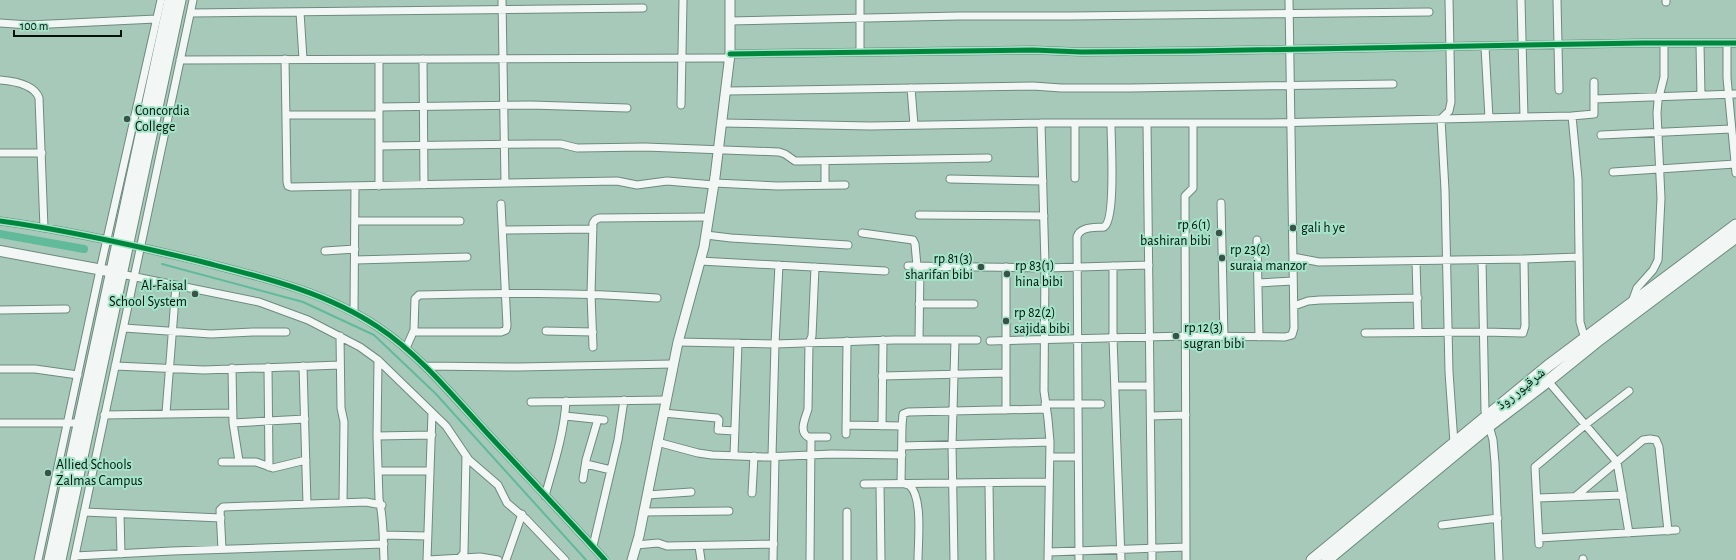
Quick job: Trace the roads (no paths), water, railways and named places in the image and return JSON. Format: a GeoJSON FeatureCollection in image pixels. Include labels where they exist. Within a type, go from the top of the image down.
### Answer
{"type":"FeatureCollection","features":[{"type":"Feature","properties":{"kind":"main road"},"geometry":{"type":"LineString","coordinates":[[60,560],[116,273],[117,243],[170,0]]}},
{"type":"Feature","properties":{"kind":"main road"},"geometry":{"type":"LineString","coordinates":[[117,243],[180,0]]}},
{"type":"Feature","properties":{"kind":"main road","name":"شرقپور روڈ"},"geometry":{"type":"LineString","coordinates":[[1312,560],[1331,556],[1585,339],[1736,225]]}},
{"type":"Feature","properties":{"kind":"main road","name":"شرقپور روڈ"},"geometry":{"type":"LineString","coordinates":[[1331,556],[1454,443],[1548,381],[1600,339],[1736,237]]}},
{"type":"Feature","properties":{"kind":"main road"},"geometry":{"type":"LineString","coordinates":[[0,251],[116,273]]}},
{"type":"Feature","properties":{"kind":"main road"},"geometry":{"type":"LineString","coordinates":[[50,560],[80,423],[116,273]]}},
{"type":"Feature","properties":{"kind":"street"},"geometry":{"type":"LineString","coordinates":[[38,560],[100,270],[117,243],[156,19],[161,0]]}},
{"type":"Feature","properties":{"kind":"street"},"geometry":{"type":"LineString","coordinates":[[193,0],[74,558],[108,558],[122,554],[164,551],[384,544]]}},
{"type":"Feature","properties":{"kind":"street"},"geometry":{"type":"LineString","coordinates":[[502,0],[504,183]]}},
{"type":"Feature","properties":{"kind":"street"},"geometry":{"type":"LineString","coordinates":[[681,105],[683,0]]}},
{"type":"Feature","properties":{"kind":"street"},"geometry":{"type":"LineString","coordinates":[[632,560],[647,495],[662,413],[678,342],[706,235],[719,149],[730,56],[730,0]]}},
{"type":"Feature","properties":{"kind":"street"},"geometry":{"type":"LineString","coordinates":[[860,0],[860,52]]}},
{"type":"Feature","properties":{"kind":"street"},"geometry":{"type":"LineString","coordinates":[[990,341],[1186,336],[1285,337],[1292,335],[1294,332],[1294,306],[1289,0]]}},
{"type":"Feature","properties":{"kind":"street"},"geometry":{"type":"LineString","coordinates":[[1440,119],[1449,111],[1451,102],[1449,0]]}},
{"type":"Feature","properties":{"kind":"street"},"geometry":{"type":"LineString","coordinates":[[1521,0],[1524,117]]}},
{"type":"Feature","properties":{"kind":"street"},"geometry":{"type":"LineString","coordinates":[[1557,0],[1559,90]]}},
{"type":"Feature","properties":{"kind":"street"},"geometry":{"type":"LineString","coordinates":[[191,12],[643,8]]}},
{"type":"Feature","properties":{"kind":"street"},"geometry":{"type":"LineString","coordinates":[[300,12],[303,59]]}},
{"type":"Feature","properties":{"kind":"street"},"geometry":{"type":"LineString","coordinates":[[730,20],[959,16],[1429,12]]}},
{"type":"Feature","properties":{"kind":"street"},"geometry":{"type":"LineString","coordinates":[[0,23],[29,25],[156,19]]}},
{"type":"Feature","properties":{"kind":"street"},"geometry":{"type":"LineString","coordinates":[[1727,43],[1726,64],[1732,94],[1731,129],[1736,173]]}},
{"type":"Feature","properties":{"kind":"street"},"geometry":{"type":"LineString","coordinates":[[180,60],[379,60],[503,57],[682,58],[860,52],[1289,50],[1736,43]]}},
{"type":"Feature","properties":{"kind":"street"},"geometry":{"type":"LineString","coordinates":[[1632,304],[1637,288],[1653,270],[1658,260],[1660,198],[1657,107],[1664,78],[1664,44]]}},
{"type":"Feature","properties":{"kind":"street"},"geometry":{"type":"LineString","coordinates":[[1700,44],[1701,94]]}},
{"type":"Feature","properties":{"kind":"street"},"geometry":{"type":"LineString","coordinates":[[1485,47],[1489,118]]}},
{"type":"Feature","properties":{"kind":"street"},"geometry":{"type":"LineString","coordinates":[[285,59],[288,186],[379,186],[617,181],[637,185],[667,181],[778,186],[845,185]]}},
{"type":"Feature","properties":{"kind":"street"},"geometry":{"type":"LineString","coordinates":[[423,59],[424,185]]}},
{"type":"Feature","properties":{"kind":"street"},"geometry":{"type":"LineString","coordinates":[[379,60],[379,186]]}},
{"type":"Feature","properties":{"kind":"street"},"geometry":{"type":"LineString","coordinates":[[0,80],[27,86],[38,94],[40,103],[44,228]]}},
{"type":"Feature","properties":{"kind":"street"},"geometry":{"type":"LineString","coordinates":[[722,123],[833,126],[1041,123],[1290,123],[1572,116],[1593,115],[1594,82]]}},
{"type":"Feature","properties":{"kind":"street"},"geometry":{"type":"LineString","coordinates":[[726,91],[1033,86],[1061,88],[1130,88],[1393,84]]}},
{"type":"Feature","properties":{"kind":"street"},"geometry":{"type":"LineString","coordinates":[[911,88],[914,125]]}},
{"type":"Feature","properties":{"kind":"street"},"geometry":{"type":"LineString","coordinates":[[1594,99],[1732,94]]}},
{"type":"Feature","properties":{"kind":"street"},"geometry":{"type":"LineString","coordinates":[[286,115],[379,111],[423,107],[503,106],[627,108]]}},
{"type":"Feature","properties":{"kind":"street"},"geometry":{"type":"LineString","coordinates":[[1572,116],[1578,179],[1580,322],[1585,339]]}},
{"type":"Feature","properties":{"kind":"street"},"geometry":{"type":"LineString","coordinates":[[1440,119],[1447,260],[1449,372],[1454,443]]}},
{"type":"Feature","properties":{"kind":"street"},"geometry":{"type":"LineString","coordinates":[[1041,123],[1045,268],[1044,391],[1050,442],[1048,560]]}},
{"type":"Feature","properties":{"kind":"street"},"geometry":{"type":"LineString","coordinates":[[1186,560],[1185,196],[1193,188],[1193,123]]}},
{"type":"Feature","properties":{"kind":"street"},"geometry":{"type":"LineString","coordinates":[[1075,124],[1075,178]]}},
{"type":"Feature","properties":{"kind":"street"},"geometry":{"type":"LineString","coordinates":[[1079,560],[1078,234],[1087,229],[1106,226],[1109,221],[1112,195],[1111,124]]}},
{"type":"Feature","properties":{"kind":"street"},"geometry":{"type":"LineString","coordinates":[[1148,124],[1152,560]]}},
{"type":"Feature","properties":{"kind":"street"},"geometry":{"type":"LineString","coordinates":[[1601,135],[1731,129]]}},
{"type":"Feature","properties":{"kind":"street"},"geometry":{"type":"LineString","coordinates":[[379,146],[504,144],[553,144],[577,148],[646,146],[779,152],[795,161],[988,158]]}},
{"type":"Feature","properties":{"kind":"street"},"geometry":{"type":"LineString","coordinates":[[0,153],[42,153]]}},
{"type":"Feature","properties":{"kind":"street"},"geometry":{"type":"LineString","coordinates":[[824,185],[825,161]]}},
{"type":"Feature","properties":{"kind":"street"},"geometry":{"type":"LineString","coordinates":[[1613,172],[1735,164]]}},
{"type":"Feature","properties":{"kind":"street"},"geometry":{"type":"LineString","coordinates":[[950,179],[1043,181]]}},
{"type":"Feature","properties":{"kind":"street"},"geometry":{"type":"LineString","coordinates":[[354,312],[355,186]]}},
{"type":"Feature","properties":{"kind":"street"},"geometry":{"type":"LineString","coordinates":[[413,332],[504,331],[507,326],[501,204]]}},
{"type":"Feature","properties":{"kind":"street"},"geometry":{"type":"LineString","coordinates":[[1221,204],[1224,337]]}},
{"type":"Feature","properties":{"kind":"street"},"geometry":{"type":"LineString","coordinates":[[919,215],[1044,216]]}},
{"type":"Feature","properties":{"kind":"street"},"geometry":{"type":"LineString","coordinates":[[593,347],[591,294],[594,221],[599,218],[709,217]]}},
{"type":"Feature","properties":{"kind":"street"},"geometry":{"type":"LineString","coordinates":[[355,221],[460,220]]}},
{"type":"Feature","properties":{"kind":"street"},"geometry":{"type":"LineString","coordinates":[[0,221],[141,247],[282,283],[342,305],[380,328],[426,366],[544,496],[605,560]]}},
{"type":"Feature","properties":{"kind":"street"},"geometry":{"type":"LineString","coordinates":[[503,230],[593,229]]}},
{"type":"Feature","properties":{"kind":"street"},"geometry":{"type":"LineString","coordinates":[[862,233],[913,240],[919,266],[919,340]]}},
{"type":"Feature","properties":{"kind":"street"},"geometry":{"type":"LineString","coordinates":[[706,235],[731,238],[848,245]]}},
{"type":"Feature","properties":{"kind":"street"},"geometry":{"type":"LineString","coordinates":[[1257,240],[1258,337]]}},
{"type":"Feature","properties":{"kind":"street"},"geometry":{"type":"LineString","coordinates":[[325,251],[355,249]]}},
{"type":"Feature","properties":{"kind":"street"},"geometry":{"type":"LineString","coordinates":[[355,260],[467,257]]}},
{"type":"Feature","properties":{"kind":"street"},"geometry":{"type":"LineString","coordinates":[[1293,257],[1319,262],[1579,257]]}},
{"type":"Feature","properties":{"kind":"street"},"geometry":{"type":"LineString","coordinates":[[1365,333],[1484,332],[1519,334],[1524,332],[1524,259]]}},
{"type":"Feature","properties":{"kind":"street"},"geometry":{"type":"LineString","coordinates":[[1482,260],[1485,406],[1496,463],[1499,560]]}},
{"type":"Feature","properties":{"kind":"street"},"geometry":{"type":"LineString","coordinates":[[700,261],[885,271]]}},
{"type":"Feature","properties":{"kind":"street"},"geometry":{"type":"LineString","coordinates":[[1416,261],[1418,332]]}},
{"type":"Feature","properties":{"kind":"street"},"geometry":{"type":"LineString","coordinates":[[773,560],[775,344],[779,265]]}},
{"type":"Feature","properties":{"kind":"street"},"geometry":{"type":"LineString","coordinates":[[908,266],[1045,268],[1149,265]]}},
{"type":"Feature","properties":{"kind":"street"},"geometry":{"type":"LineString","coordinates":[[1113,266],[1113,338],[1116,386],[1121,560]]}},
{"type":"Feature","properties":{"kind":"street"},"geometry":{"type":"LineString","coordinates":[[815,267],[812,331],[809,343],[808,409],[804,419],[803,428],[805,436],[827,437]]}},
{"type":"Feature","properties":{"kind":"street"},"geometry":{"type":"LineString","coordinates":[[1006,267],[1006,410]]}},
{"type":"Feature","properties":{"kind":"street"},"geometry":{"type":"LineString","coordinates":[[116,273],[259,302],[308,320],[360,347],[378,360],[432,413],[450,432],[466,456],[498,485],[507,503],[522,514],[564,560]]}},
{"type":"Feature","properties":{"kind":"street"},"geometry":{"type":"LineString","coordinates":[[1258,283],[1293,281]]}},
{"type":"Feature","properties":{"kind":"street"},"geometry":{"type":"LineString","coordinates":[[166,414],[176,285]]}},
{"type":"Feature","properties":{"kind":"street"},"geometry":{"type":"LineString","coordinates":[[406,348],[413,332],[415,322],[415,299],[418,295],[506,293],[591,294],[656,298]]}},
{"type":"Feature","properties":{"kind":"street"},"geometry":{"type":"LineString","coordinates":[[1294,306],[1308,301],[1320,300],[1418,298]]}},
{"type":"Feature","properties":{"kind":"street"},"geometry":{"type":"LineString","coordinates":[[919,304],[974,304]]}},
{"type":"Feature","properties":{"kind":"street"},"geometry":{"type":"LineString","coordinates":[[0,310],[66,309]]}},
{"type":"Feature","properties":{"kind":"street"},"geometry":{"type":"LineString","coordinates":[[124,328],[211,334],[286,332]]}},
{"type":"Feature","properties":{"kind":"street"},"geometry":{"type":"LineString","coordinates":[[546,331],[593,332]]}},
{"type":"Feature","properties":{"kind":"street"},"geometry":{"type":"LineString","coordinates":[[340,336],[341,408],[344,422],[344,503]]}},
{"type":"Feature","properties":{"kind":"street"},"geometry":{"type":"LineString","coordinates":[[678,342],[775,344],[883,340],[977,340]]}},
{"type":"Feature","properties":{"kind":"street"},"geometry":{"type":"LineString","coordinates":[[882,426],[883,340]]}},
{"type":"Feature","properties":{"kind":"street"},"geometry":{"type":"LineString","coordinates":[[954,560],[952,444],[955,340]]}},
{"type":"Feature","properties":{"kind":"street"},"geometry":{"type":"LineString","coordinates":[[846,434],[847,341]]}},
{"type":"Feature","properties":{"kind":"street"},"geometry":{"type":"LineString","coordinates":[[734,455],[738,343]]}},
{"type":"Feature","properties":{"kind":"street"},"geometry":{"type":"LineString","coordinates":[[378,360],[378,471],[379,499],[382,505],[384,560]]}},
{"type":"Feature","properties":{"kind":"street"},"geometry":{"type":"LineString","coordinates":[[426,366],[519,367],[673,364]]}},
{"type":"Feature","properties":{"kind":"street"},"geometry":{"type":"LineString","coordinates":[[115,366],[170,369],[340,365]]}},
{"type":"Feature","properties":{"kind":"street"},"geometry":{"type":"LineString","coordinates":[[303,366],[307,504]]}},
{"type":"Feature","properties":{"kind":"street"},"geometry":{"type":"LineString","coordinates":[[268,367],[270,467]]}},
{"type":"Feature","properties":{"kind":"street"},"geometry":{"type":"LineString","coordinates":[[232,368],[233,423],[240,461]]}},
{"type":"Feature","properties":{"kind":"street"},"geometry":{"type":"LineString","coordinates":[[0,369],[35,369],[78,375]]}},
{"type":"Feature","properties":{"kind":"street"},"geometry":{"type":"LineString","coordinates":[[882,376],[1006,373]]}},
{"type":"Feature","properties":{"kind":"street"},"geometry":{"type":"LineString","coordinates":[[1548,381],[1617,462],[1629,533]]}},
{"type":"Feature","properties":{"kind":"street"},"geometry":{"type":"LineString","coordinates":[[1116,386],[1150,386]]}},
{"type":"Feature","properties":{"kind":"street"},"geometry":{"type":"LineString","coordinates":[[1629,392],[1585,425],[1535,467],[1539,541],[1676,530]]}},
{"type":"Feature","properties":{"kind":"street"},"geometry":{"type":"LineString","coordinates":[[593,546],[618,440],[624,400]]}},
{"type":"Feature","properties":{"kind":"street"},"geometry":{"type":"LineString","coordinates":[[531,402],[665,400]]}},
{"type":"Feature","properties":{"kind":"street"},"geometry":{"type":"LineString","coordinates":[[544,496],[560,444],[566,401]]}},
{"type":"Feature","properties":{"kind":"street"},"geometry":{"type":"LineString","coordinates":[[902,483],[902,416],[906,412],[1006,410],[1078,404],[1101,404]]}},
{"type":"Feature","properties":{"kind":"street"},"geometry":{"type":"LineString","coordinates":[[104,415],[233,413]]}},
{"type":"Feature","properties":{"kind":"street"},"geometry":{"type":"LineString","coordinates":[[432,413],[427,536],[428,560],[480,557],[498,560]]}},
{"type":"Feature","properties":{"kind":"street"},"geometry":{"type":"LineString","coordinates":[[662,413],[717,418],[719,420],[718,430],[735,431]]}},
{"type":"Feature","properties":{"kind":"street"},"geometry":{"type":"LineString","coordinates":[[1151,416],[1186,415]]}},
{"type":"Feature","properties":{"kind":"street"},"geometry":{"type":"LineString","coordinates":[[565,416],[601,420],[586,464],[583,479]]}},
{"type":"Feature","properties":{"kind":"street"},"geometry":{"type":"LineString","coordinates":[[233,423],[305,419]]}},
{"type":"Feature","properties":{"kind":"street"},"geometry":{"type":"LineString","coordinates":[[0,423],[80,423]]}},
{"type":"Feature","properties":{"kind":"street"},"geometry":{"type":"LineString","coordinates":[[846,425],[902,426]]}},
{"type":"Feature","properties":{"kind":"street"},"geometry":{"type":"LineString","coordinates":[[377,436],[432,435]]}},
{"type":"Feature","properties":{"kind":"street"},"geometry":{"type":"LineString","coordinates":[[810,560],[811,437]]}},
{"type":"Feature","properties":{"kind":"street"},"geometry":{"type":"LineString","coordinates":[[1576,496],[1643,440],[1656,440],[1668,531]]}},
{"type":"Feature","properties":{"kind":"street"},"geometry":{"type":"LineString","coordinates":[[657,442],[698,453],[734,455],[902,455]]}},
{"type":"Feature","properties":{"kind":"street"},"geometry":{"type":"LineString","coordinates":[[902,446],[1050,442]]}},
{"type":"Feature","properties":{"kind":"street"},"geometry":{"type":"LineString","coordinates":[[459,559],[464,553],[466,456]]}},
{"type":"Feature","properties":{"kind":"street"},"geometry":{"type":"LineString","coordinates":[[752,493],[754,456]]}},
{"type":"Feature","properties":{"kind":"street"},"geometry":{"type":"LineString","coordinates":[[1050,457],[1078,457]]}},
{"type":"Feature","properties":{"kind":"street"},"geometry":{"type":"LineString","coordinates":[[222,462],[256,462],[270,467],[279,467],[306,460]]}},
{"type":"Feature","properties":{"kind":"street"},"geometry":{"type":"LineString","coordinates":[[586,464],[611,470]]}},
{"type":"Feature","properties":{"kind":"street"},"geometry":{"type":"LineString","coordinates":[[378,471],[430,471]]}},
{"type":"Feature","properties":{"kind":"street"},"geometry":{"type":"LineString","coordinates":[[864,484],[1049,482]]}},
{"type":"Feature","properties":{"kind":"street"},"geometry":{"type":"LineString","coordinates":[[902,483],[910,487],[916,496],[918,560]]}},
{"type":"Feature","properties":{"kind":"street"},"geometry":{"type":"LineString","coordinates":[[989,483],[990,560]]}},
{"type":"Feature","properties":{"kind":"street"},"geometry":{"type":"LineString","coordinates":[[880,484],[881,560]]}},
{"type":"Feature","properties":{"kind":"street"},"geometry":{"type":"LineString","coordinates":[[647,495],[691,492]]}},
{"type":"Feature","properties":{"kind":"street"},"geometry":{"type":"LineString","coordinates":[[1537,498],[1623,495]]}},
{"type":"Feature","properties":{"kind":"street"},"geometry":{"type":"LineString","coordinates":[[222,549],[220,509],[224,507],[366,502],[382,505]]}},
{"type":"Feature","properties":{"kind":"street"},"geometry":{"type":"LineString","coordinates":[[643,512],[730,511]]}},
{"type":"Feature","properties":{"kind":"street"},"geometry":{"type":"LineString","coordinates":[[84,512],[220,518]]}},
{"type":"Feature","properties":{"kind":"street"},"geometry":{"type":"LineString","coordinates":[[847,512],[847,560]]}},
{"type":"Feature","properties":{"kind":"street"},"geometry":{"type":"LineString","coordinates":[[120,514],[122,554]]}},
{"type":"Feature","properties":{"kind":"street"},"geometry":{"type":"LineString","coordinates":[[506,560],[522,514]]}},
{"type":"Feature","properties":{"kind":"street"},"geometry":{"type":"LineString","coordinates":[[1442,526],[1498,518]]}},
{"type":"Feature","properties":{"kind":"street"},"geometry":{"type":"LineString","coordinates":[[384,535],[427,536]]}},
{"type":"Feature","properties":{"kind":"street"},"geometry":{"type":"LineString","coordinates":[[636,545],[658,543],[667,546],[774,544]]}},
{"type":"Feature","properties":{"kind":"street"},"geometry":{"type":"LineString","coordinates":[[699,546],[701,560]]}},
{"type":"Feature","properties":{"kind":"street"},"geometry":{"type":"LineString","coordinates":[[1049,552],[1186,547]]}},
{"type":"Feature","properties":{"kind":"street"},"geometry":{"type":"LineString","coordinates":[[164,551],[165,560]]}},
{"type":"Feature","properties":{"kind":"waterway"},"geometry":{"type":"LineString","coordinates":[[0,234],[84,249]]}},
{"type":"Feature","properties":{"kind":"waterway"},"geometry":{"type":"LineString","coordinates":[[162,264],[303,302],[374,335],[436,394],[586,560]]}},
{"type":"Feature","properties":{"kind":"place","name":"Concordia College"},"geometry":{"type":"Point","coordinates":[127,119]}},
{"type":"Feature","properties":{"kind":"place","name":"gali h ye"},"geometry":{"type":"Point","coordinates":[1293,228]}},
{"type":"Feature","properties":{"kind":"place","name":"rp 6(1) bashiran bibi"},"geometry":{"type":"Point","coordinates":[1219,233]}},
{"type":"Feature","properties":{"kind":"place","name":"rp 23(2) suraia manzor"},"geometry":{"type":"Point","coordinates":[1222,258]}},
{"type":"Feature","properties":{"kind":"place","name":"rp 81(3) sharifan bibi"},"geometry":{"type":"Point","coordinates":[981,267]}},
{"type":"Feature","properties":{"kind":"place","name":"rp 83(1) hina bibi"},"geometry":{"type":"Point","coordinates":[1007,274]}},
{"type":"Feature","properties":{"kind":"place","name":"Al-Faisal School System"},"geometry":{"type":"Point","coordinates":[195,294]}},
{"type":"Feature","properties":{"kind":"place","name":"rp 82(2) sajida bibi"},"geometry":{"type":"Point","coordinates":[1006,321]}},
{"type":"Feature","properties":{"kind":"place","name":"rp 12(3) sugran bibi"},"geometry":{"type":"Point","coordinates":[1176,336]}},
{"type":"Feature","properties":{"kind":"place","name":"Allied Schools Zalmas Campus"},"geometry":{"type":"Point","coordinates":[48,473]}}]}
